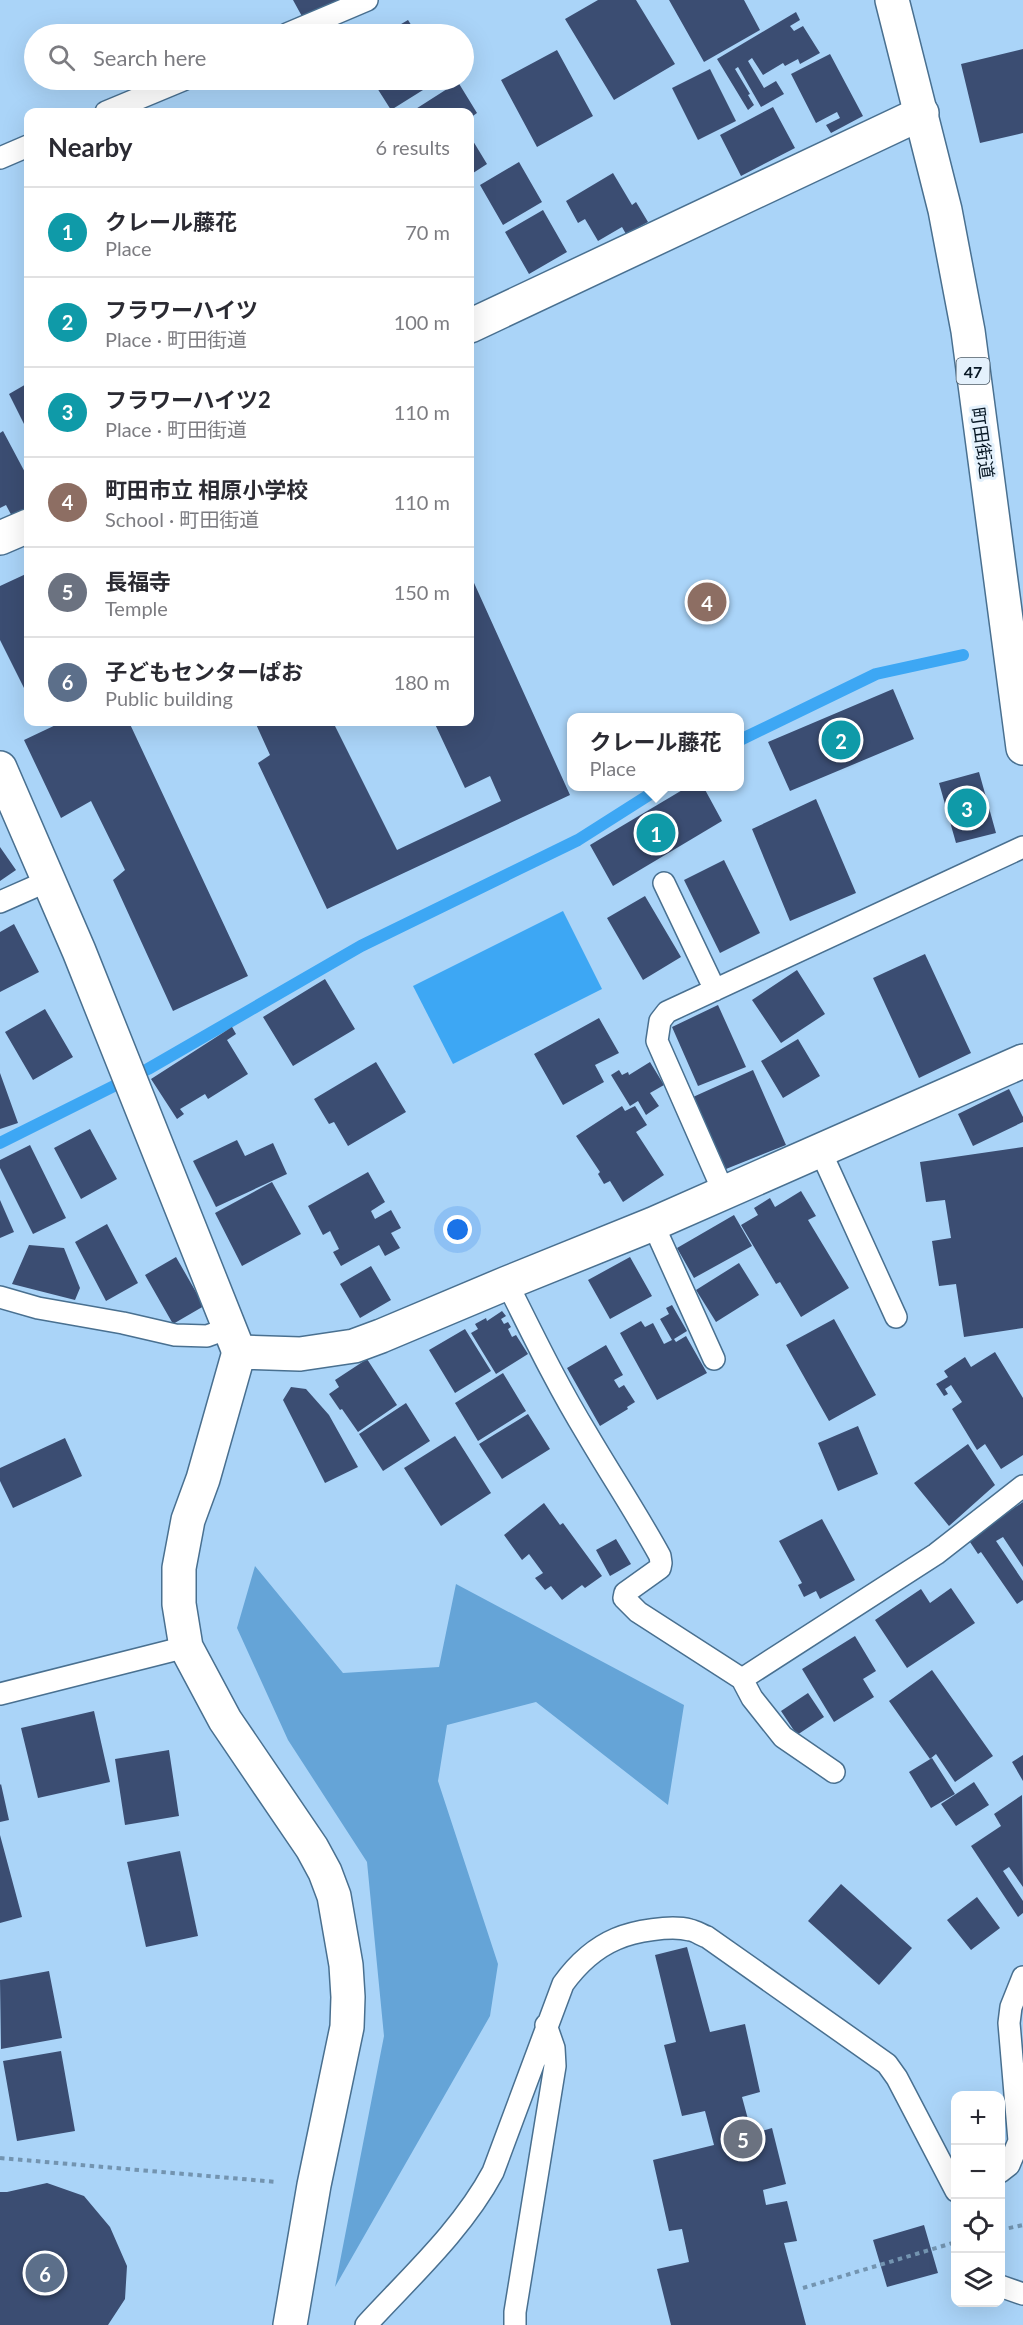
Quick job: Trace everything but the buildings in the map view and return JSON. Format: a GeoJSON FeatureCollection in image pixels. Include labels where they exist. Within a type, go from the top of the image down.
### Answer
{"type":"FeatureCollection","features":[{"type":"Feature","properties":{"kind":"street","name":"町田街道"},"geometry":{"type":"LineString","coordinates":[[892,0],[945,210],[968,331],[1023,748]]}},
{"type":"Feature","properties":{"kind":"street"},"geometry":{"type":"LineString","coordinates":[[474,324],[922,113]]}},
{"type":"Feature","properties":{"kind":"street"},"geometry":{"type":"LineString","coordinates":[[0,538],[24,528]]}},
{"type":"Feature","properties":{"kind":"street"},"geometry":{"type":"LineString","coordinates":[[0,768],[50,880],[234,1340],[203,1479],[188,1520],[179,1568],[179,1604],[186,1647],[225,1720],[312,1848],[325,1872],[334,1896],[346,1965],[347,2027],[314,2185],[290,2325]]}},
{"type":"Feature","properties":{"kind":"street"},"geometry":{"type":"LineString","coordinates":[[234,1340],[300,1354],[354,1346],[724,1194],[1023,1061]]}},
{"type":"Feature","properties":{"kind":"lane"},"geometry":{"type":"LineString","coordinates":[[311,24],[367,0]]}},
{"type":"Feature","properties":{"kind":"lane"},"geometry":{"type":"LineString","coordinates":[[116,108],[159,90]]}},
{"type":"Feature","properties":{"kind":"lane"},"geometry":{"type":"LineString","coordinates":[[0,158],[24,148]]}},
{"type":"Feature","properties":{"kind":"lane"},"geometry":{"type":"LineString","coordinates":[[724,1194],[657,1041],[660,1021],[667,1012],[1023,847]]}},
{"type":"Feature","properties":{"kind":"lane"},"geometry":{"type":"LineString","coordinates":[[0,902],[50,880]]}},
{"type":"Feature","properties":{"kind":"lane"},"geometry":{"type":"LineString","coordinates":[[664,883],[715,990]]}},
{"type":"Feature","properties":{"kind":"lane"},"geometry":{"type":"LineString","coordinates":[[820,1150],[896,1317]]}},
{"type":"Feature","properties":{"kind":"lane"},"geometry":{"type":"LineString","coordinates":[[653,1224],[714,1359]]}},
{"type":"Feature","properties":{"kind":"lane"},"geometry":{"type":"LineString","coordinates":[[507,1282],[538,1345],[586,1432],[660,1556],[662,1563],[660,1568],[625,1593],[624,1598],[638,1612],[742,1679],[752,1698],[783,1737],[834,1772]]}},
{"type":"Feature","properties":{"kind":"lane"},"geometry":{"type":"LineString","coordinates":[[0,1297],[38,1308],[175,1335],[234,1340]]}},
{"type":"Feature","properties":{"kind":"lane"},"geometry":{"type":"LineString","coordinates":[[742,1679],[936,1554],[1023,1486]]}},
{"type":"Feature","properties":{"kind":"lane"},"geometry":{"type":"LineString","coordinates":[[0,1694],[186,1647]]}},
{"type":"Feature","properties":{"kind":"lane"},"geometry":{"type":"LineString","coordinates":[[366,2325],[462,2220],[479,2198],[493,2172],[563,1984],[574,1968],[616,1939],[660,1929],[690,1930],[707,1937],[887,2064],[897,2078],[951,2181]]}},
{"type":"Feature","properties":{"kind":"lane"},"geometry":{"type":"LineString","coordinates":[[1005,2168],[1009,2165],[1019,2141],[1009,2023],[1011,2007],[1023,1977]]}},
{"type":"Feature","properties":{"kind":"lane"},"geometry":{"type":"LineString","coordinates":[[515,2325],[515,2312],[555,2066],[554,2048],[546,2025]]}},
{"type":"Feature","properties":{"kind":"lane"},"geometry":{"type":"LineString","coordinates":[[1005,2288],[1023,2294]]}},
{"type":"Feature","properties":{"kind":"path"},"geometry":{"type":"LineString","coordinates":[[0,2158],[314,2185]]}},
{"type":"Feature","properties":{"kind":"path"},"geometry":{"type":"LineString","coordinates":[[1005,2229],[1023,2225]]}},
{"type":"Feature","properties":{"kind":"path"},"geometry":{"type":"LineString","coordinates":[[803,2288],[951,2244]]}},
{"type":"Feature","properties":{"kind":"shaded area"},"geometry":{"type":"Polygon","coordinates":[[[563,911],[602,989],[453,1064],[413,986],[563,911]]]}},
{"type":"Feature","properties":{"kind":"shaded area"},"geometry":{"type":"Polygon","coordinates":[[[255,1566],[343,1673],[439,1667],[456,1584],[684,1705],[668,1805],[536,1702],[447,1725],[438,1781],[498,1964],[490,2016],[335,2287],[384,2036],[367,1862],[288,1740],[237,1628],[255,1566]]]}},
{"type":"Feature","properties":{"kind":"waterway"},"geometry":{"type":"LineString","coordinates":[[744,738],[876,674],[963,655]]}},
{"type":"Feature","properties":{"kind":"waterway"},"geometry":{"type":"LineString","coordinates":[[0,1143],[148,1069],[361,946],[578,840],[655,791]]}},
{"type":"Feature","properties":{"kind":"place","name":"町田市立 相原小学校"},"geometry":{"type":"Point","coordinates":[707,602]}},
{"type":"Feature","properties":{"kind":"place","name":"フラワーハイツ"},"geometry":{"type":"Point","coordinates":[841,740]}},
{"type":"Feature","properties":{"kind":"place","name":"フラワーハイツ2"},"geometry":{"type":"Point","coordinates":[967,808]}},
{"type":"Feature","properties":{"kind":"place","name":"クレール藤花"},"geometry":{"type":"Point","coordinates":[656,833]}},
{"type":"Feature","properties":{"kind":"place","name":"長福寺"},"geometry":{"type":"Point","coordinates":[743,2139]}},
{"type":"Feature","properties":{"kind":"place","name":"子どもセンターぱお"},"geometry":{"type":"Point","coordinates":[45,2273]}}]}
